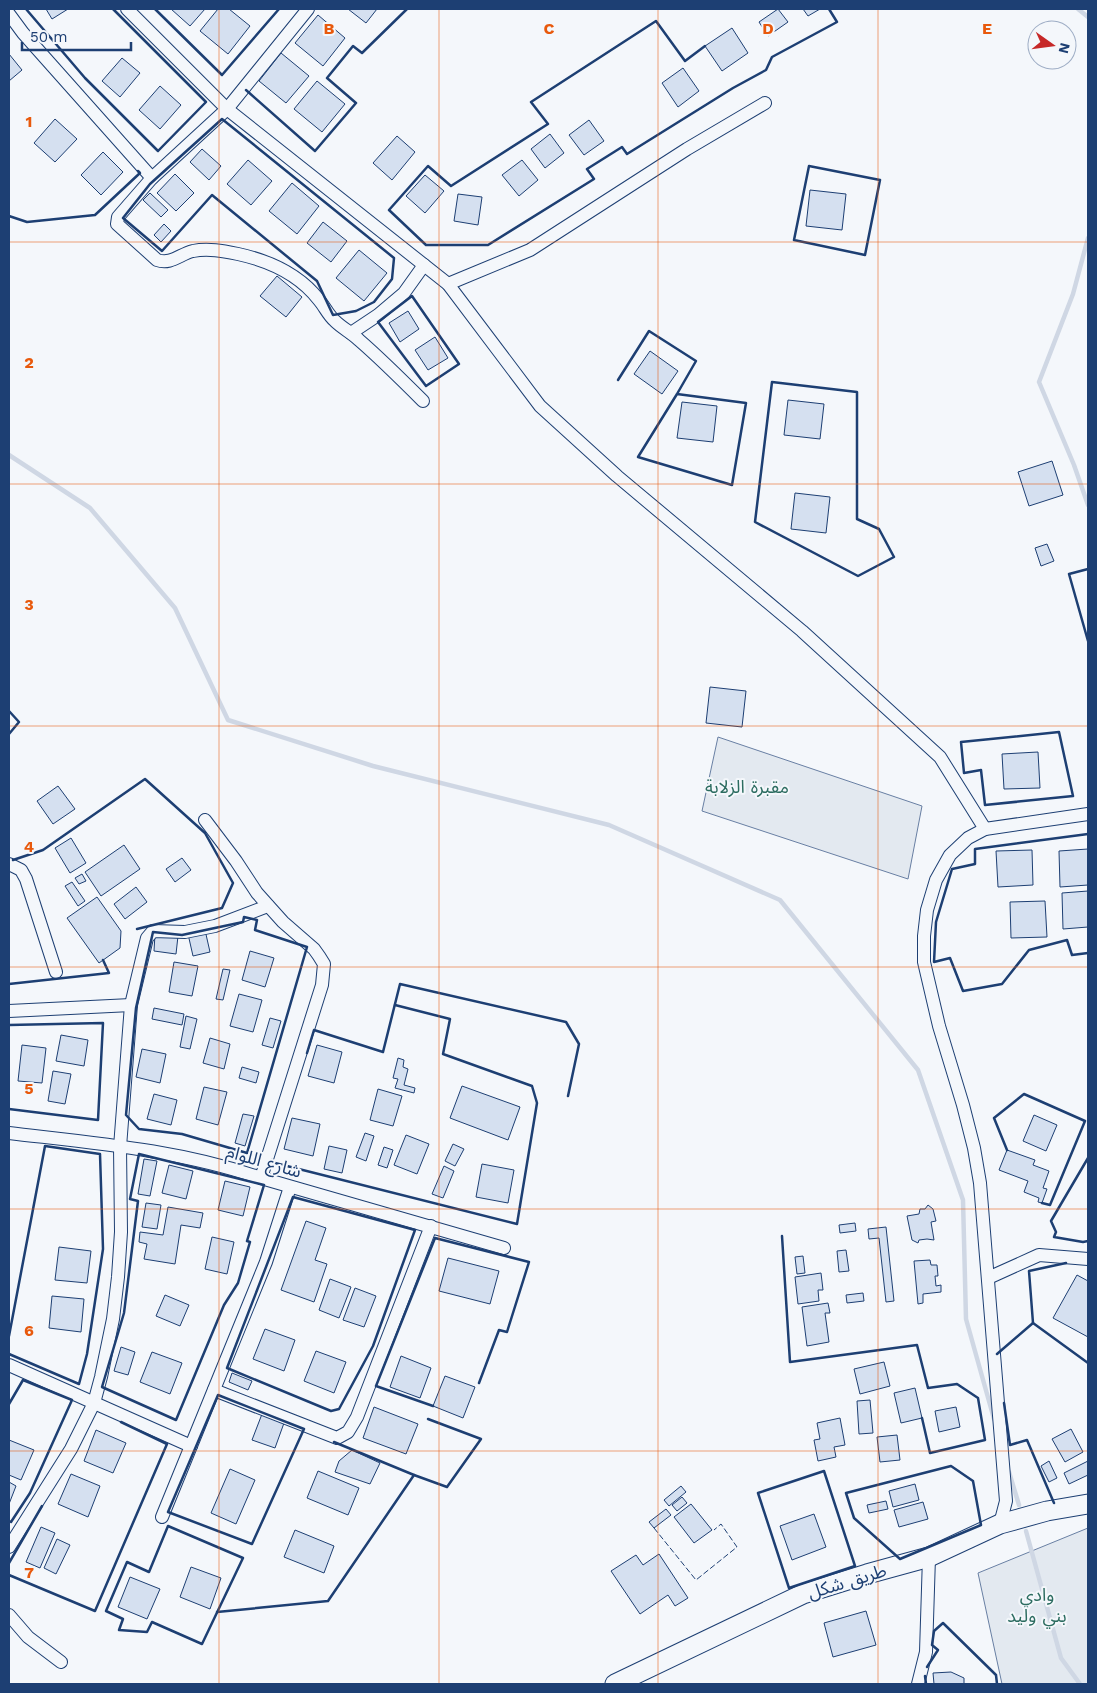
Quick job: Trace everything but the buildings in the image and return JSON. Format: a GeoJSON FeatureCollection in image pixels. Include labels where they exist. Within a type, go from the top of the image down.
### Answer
{"type":"FeatureCollection","features":[{"type":"Feature","properties":{"kind":"main road","name":"طريق شكل"},"geometry":{"type":"LineString","coordinates":[[615,1684],[803,1594],[929,1557],[1000,1524],[1047,1511],[1088,1504]]}},
{"type":"Feature","properties":{"kind":"street"},"geometry":{"type":"LineString","coordinates":[[127,9],[227,109],[448,284],[540,406],[617,476],[802,631],[940,757],[985,829]]}},
{"type":"Feature","properties":{"kind":"street"},"geometry":{"type":"LineString","coordinates":[[308,9],[227,109],[152,178],[118,217],[116,222],[157,260],[168,262],[194,251],[220,250],[268,262],[292,274],[319,300],[329,316],[383,361],[423,401]]}},
{"type":"Feature","properties":{"kind":"street"},"geometry":{"type":"LineString","coordinates":[[9,14],[23,33],[152,178]]}},
{"type":"Feature","properties":{"kind":"street"},"geometry":{"type":"LineString","coordinates":[[448,284],[530,250],[687,149],[765,103]]}},
{"type":"Feature","properties":{"kind":"street"},"geometry":{"type":"LineString","coordinates":[[351,333],[378,315],[404,293],[424,265]]}},
{"type":"Feature","properties":{"kind":"street"},"geometry":{"type":"LineString","coordinates":[[1000,1524],[1006,1501],[980,1183],[974,1148],[939,1026],[924,962],[927,910],[936,880],[950,854],[968,838],[985,829],[1088,814]]}},
{"type":"Feature","properties":{"kind":"street"},"geometry":{"type":"LineString","coordinates":[[205,820],[257,893],[283,922],[314,949],[324,964],[322,985],[261,1178]]}},
{"type":"Feature","properties":{"kind":"street"},"geometry":{"type":"LineString","coordinates":[[9,864],[20,870],[26,879],[56,972]]}},
{"type":"Feature","properties":{"kind":"street"},"geometry":{"type":"LineString","coordinates":[[9,1547],[71,1449],[94,1403],[113,1319],[118,1277],[121,1232],[120,1147],[131,1005],[147,938],[150,932],[153,931],[185,932],[215,926],[268,906]]}},
{"type":"Feature","properties":{"kind":"street"},"geometry":{"type":"LineString","coordinates":[[9,1011],[131,1005]]}},
{"type":"Feature","properties":{"kind":"street","name":"شارع اللوام"},"geometry":{"type":"LineString","coordinates":[[9,1133],[120,1147],[195,1159],[504,1248]]}},
{"type":"Feature","properties":{"kind":"street"},"geometry":{"type":"LineString","coordinates":[[162,1517],[266,1262],[290,1186]]}},
{"type":"Feature","properties":{"kind":"street"},"geometry":{"type":"LineString","coordinates":[[214,1390],[337,1438],[348,1432],[357,1417],[431,1226]]}},
{"type":"Feature","properties":{"kind":"street"},"geometry":{"type":"LineString","coordinates":[[988,1278],[1039,1255],[1088,1259]]}},
{"type":"Feature","properties":{"kind":"street"},"geometry":{"type":"LineString","coordinates":[[9,1365],[191,1446]]}},
{"type":"Feature","properties":{"kind":"street"},"geometry":{"type":"LineString","coordinates":[[918,1684],[926,1652],[929,1557]]}},
{"type":"Feature","properties":{"kind":"street"},"geometry":{"type":"LineString","coordinates":[[9,1615],[28,1637],[61,1662]]}},
{"type":"Feature","properties":{"kind":"green space","name":"مقبرة الزلابة"},"geometry":{"type":"Polygon","coordinates":[[[718,737],[922,806],[908,879],[702,811],[718,737]]]}},
{"type":"Feature","properties":{"kind":"green space","name":"وادي بني وليد"},"geometry":{"type":"Polygon","coordinates":[[[1088,1528],[1088,1684],[1002,1684],[978,1573],[1088,1528]]]}},
{"type":"Feature","properties":{"kind":"waterway"},"geometry":{"type":"LineString","coordinates":[[1078,9],[1088,17]]}},
{"type":"Feature","properties":{"kind":"waterway"},"geometry":{"type":"LineString","coordinates":[[1088,238],[1073,294],[1039,382],[1074,465],[1088,505]]}},
{"type":"Feature","properties":{"kind":"waterway"},"geometry":{"type":"LineString","coordinates":[[9,455],[90,508],[175,608],[228,720],[373,766],[609,825],[780,900],[918,1070],[963,1200],[966,1319],[994,1419]]}},
{"type":"Feature","properties":{"kind":"waterway"},"geometry":{"type":"LineString","coordinates":[[1009,1472],[1019,1505]]}},
{"type":"Feature","properties":{"kind":"waterway"},"geometry":{"type":"LineString","coordinates":[[1026,1531],[1061,1658],[1080,1684]]}},
{"type":"Feature","properties":{"kind":"fence"},"geometry":{"type":"LineString","coordinates":[[654,1528],[696,1580],[737,1547],[721,1524],[714,1530]]}},
{"type":"Feature","properties":{"kind":"wall"},"geometry":{"type":"LineString","coordinates":[[26,9],[85,78],[158,151],[206,102],[113,9]]}},
{"type":"Feature","properties":{"kind":"wall"},"geometry":{"type":"LineString","coordinates":[[155,9],[222,75],[279,9]]}},
{"type":"Feature","properties":{"kind":"wall"},"geometry":{"type":"LineString","coordinates":[[246,90],[315,151],[356,103],[327,78],[353,46],[362,53],[407,9]]}},
{"type":"Feature","properties":{"kind":"wall"},"geometry":{"type":"LineString","coordinates":[[705,46],[685,61],[656,21],[531,102],[548,124],[451,186],[428,166],[389,210],[426,245],[488,245],[594,179],[587,169],[622,147],[627,154],[733,88],[766,70],[772,57],[837,22],[829,9]]}},
{"type":"Feature","properties":{"kind":"wall"},"geometry":{"type":"LineString","coordinates":[[222,119],[394,258],[392,279],[374,302],[356,311],[333,315],[317,281],[212,195],[162,251],[123,218],[150,184],[222,119]]}},
{"type":"Feature","properties":{"kind":"wall"},"geometry":{"type":"LineString","coordinates":[[809,166],[880,180],[865,255],[794,240],[809,166]]}},
{"type":"Feature","properties":{"kind":"wall"},"geometry":{"type":"LineString","coordinates":[[9,216],[27,222],[95,215],[140,173],[138,171]]}},
{"type":"Feature","properties":{"kind":"wall"},"geometry":{"type":"LineString","coordinates":[[412,296],[459,364],[426,386],[378,322],[412,296]]}},
{"type":"Feature","properties":{"kind":"wall"},"geometry":{"type":"LineString","coordinates":[[618,380],[649,331],[696,361],[677,394],[746,403],[732,485],[638,457],[677,394]]}},
{"type":"Feature","properties":{"kind":"wall"},"geometry":{"type":"LineString","coordinates":[[772,382],[857,392],[857,519],[879,529],[894,557],[858,576],[755,522],[772,382]]}},
{"type":"Feature","properties":{"kind":"wall"},"geometry":{"type":"LineString","coordinates":[[1088,569],[1069,574],[1088,641]]}},
{"type":"Feature","properties":{"kind":"wall"},"geometry":{"type":"LineString","coordinates":[[9,711],[19,722],[9,734]]}},
{"type":"Feature","properties":{"kind":"wall"},"geometry":{"type":"LineString","coordinates":[[1059,732],[1073,796],[985,805],[981,770],[964,773],[961,742],[1059,732]]}},
{"type":"Feature","properties":{"kind":"wall"},"geometry":{"type":"LineString","coordinates":[[13,860],[43,850],[145,779],[205,833],[233,883],[222,908],[137,929]]}},
{"type":"Feature","properties":{"kind":"wall"},"geometry":{"type":"LineString","coordinates":[[1088,834],[975,849],[975,864],[952,869],[936,922],[934,962],[950,958],[963,991],[1002,984],[1029,950],[1067,940],[1072,955],[1088,953]]}},
{"type":"Feature","properties":{"kind":"wall"},"geometry":{"type":"LineString","coordinates":[[244,917],[257,920],[255,930],[307,947],[247,1153],[182,1134],[139,1129],[126,1115],[136,1008],[153,932],[182,935],[243,922],[244,917]]}},
{"type":"Feature","properties":{"kind":"wall"},"geometry":{"type":"LineString","coordinates":[[9,984],[109,973],[103,960]]}},
{"type":"Feature","properties":{"kind":"wall"},"geometry":{"type":"LineString","coordinates":[[307,1053],[314,1030],[383,1052],[400,984],[566,1022],[579,1044],[568,1096]]}},
{"type":"Feature","properties":{"kind":"wall"},"geometry":{"type":"LineString","coordinates":[[272,1160],[271,1162],[517,1224],[537,1103],[532,1086],[443,1054],[450,1019],[395,1005]]}},
{"type":"Feature","properties":{"kind":"wall"},"geometry":{"type":"LineString","coordinates":[[9,1025],[103,1023],[98,1120],[9,1109]]}},
{"type":"Feature","properties":{"kind":"wall"},"geometry":{"type":"LineString","coordinates":[[1007,1150],[994,1118],[1024,1094],[1085,1121],[1050,1205],[1042,1203]]}},
{"type":"Feature","properties":{"kind":"wall"},"geometry":{"type":"LineString","coordinates":[[9,1336],[45,1146],[100,1154],[103,1249],[87,1354],[79,1384],[9,1354]]}},
{"type":"Feature","properties":{"kind":"wall"},"geometry":{"type":"LineString","coordinates":[[139,1154],[264,1185],[247,1241],[250,1242],[238,1283],[224,1305],[176,1420],[102,1387],[124,1313],[138,1201],[130,1199],[139,1154]]}},
{"type":"Feature","properties":{"kind":"wall"},"geometry":{"type":"LineString","coordinates":[[1088,1158],[1051,1221],[1056,1232],[1054,1237],[1083,1242],[1088,1241]]}},
{"type":"Feature","properties":{"kind":"wall"},"geometry":{"type":"LineString","coordinates":[[293,1197],[415,1230],[373,1346],[339,1409],[331,1411],[227,1368],[293,1197]]}},
{"type":"Feature","properties":{"kind":"wall"},"geometry":{"type":"LineString","coordinates":[[782,1236],[790,1362],[917,1345],[928,1388],[957,1384],[978,1398],[985,1440],[930,1453],[922,1418]]}},
{"type":"Feature","properties":{"kind":"wall"},"geometry":{"type":"LineString","coordinates":[[433,1406],[376,1386],[435,1238],[529,1262],[507,1332],[499,1330],[479,1383]]}},
{"type":"Feature","properties":{"kind":"wall"},"geometry":{"type":"LineString","coordinates":[[1066,1263],[1029,1271],[1033,1323],[1088,1363]]}},
{"type":"Feature","properties":{"kind":"wall"},"geometry":{"type":"LineString","coordinates":[[997,1354],[1033,1323]]}},
{"type":"Feature","properties":{"kind":"wall"},"geometry":{"type":"LineString","coordinates":[[9,1404],[23,1380],[72,1400],[30,1493],[11,1522],[9,1521]]}},
{"type":"Feature","properties":{"kind":"wall"},"geometry":{"type":"LineString","coordinates":[[218,1395],[304,1429],[252,1544],[168,1512],[218,1395]]}},
{"type":"Feature","properties":{"kind":"wall"},"geometry":{"type":"LineString","coordinates":[[1004,1403],[1010,1445],[1027,1440],[1054,1503]]}},
{"type":"Feature","properties":{"kind":"wall"},"geometry":{"type":"LineString","coordinates":[[414,1475],[447,1487],[481,1439],[428,1419]]}},
{"type":"Feature","properties":{"kind":"wall"},"geometry":{"type":"LineString","coordinates":[[9,1575],[95,1611],[167,1444],[121,1422]]}},
{"type":"Feature","properties":{"kind":"wall"},"geometry":{"type":"LineString","coordinates":[[217,1612],[328,1601],[414,1475],[334,1442]]}},
{"type":"Feature","properties":{"kind":"wall"},"geometry":{"type":"LineString","coordinates":[[951,1466],[973,1481],[981,1525],[900,1559],[854,1518],[846,1493],[951,1466]]}},
{"type":"Feature","properties":{"kind":"wall"},"geometry":{"type":"LineString","coordinates":[[824,1471],[855,1566],[789,1588],[758,1493],[824,1471]]}},
{"type":"Feature","properties":{"kind":"wall"},"geometry":{"type":"LineString","coordinates":[[9,1563],[42,1506]]}},
{"type":"Feature","properties":{"kind":"wall"},"geometry":{"type":"LineString","coordinates":[[168,1526],[243,1558],[202,1644],[152,1622],[147,1632],[119,1630],[123,1619],[106,1611],[127,1562],[149,1572],[168,1526]]}},
{"type":"Feature","properties":{"kind":"wall"},"geometry":{"type":"LineString","coordinates":[[927,1667],[938,1650],[932,1645],[934,1631],[943,1623],[996,1675],[997,1684]]}},
{"type":"Feature","properties":{"kind":"wall"},"geometry":{"type":"LineString","coordinates":[[925,1676],[926,1684]]}}]}
